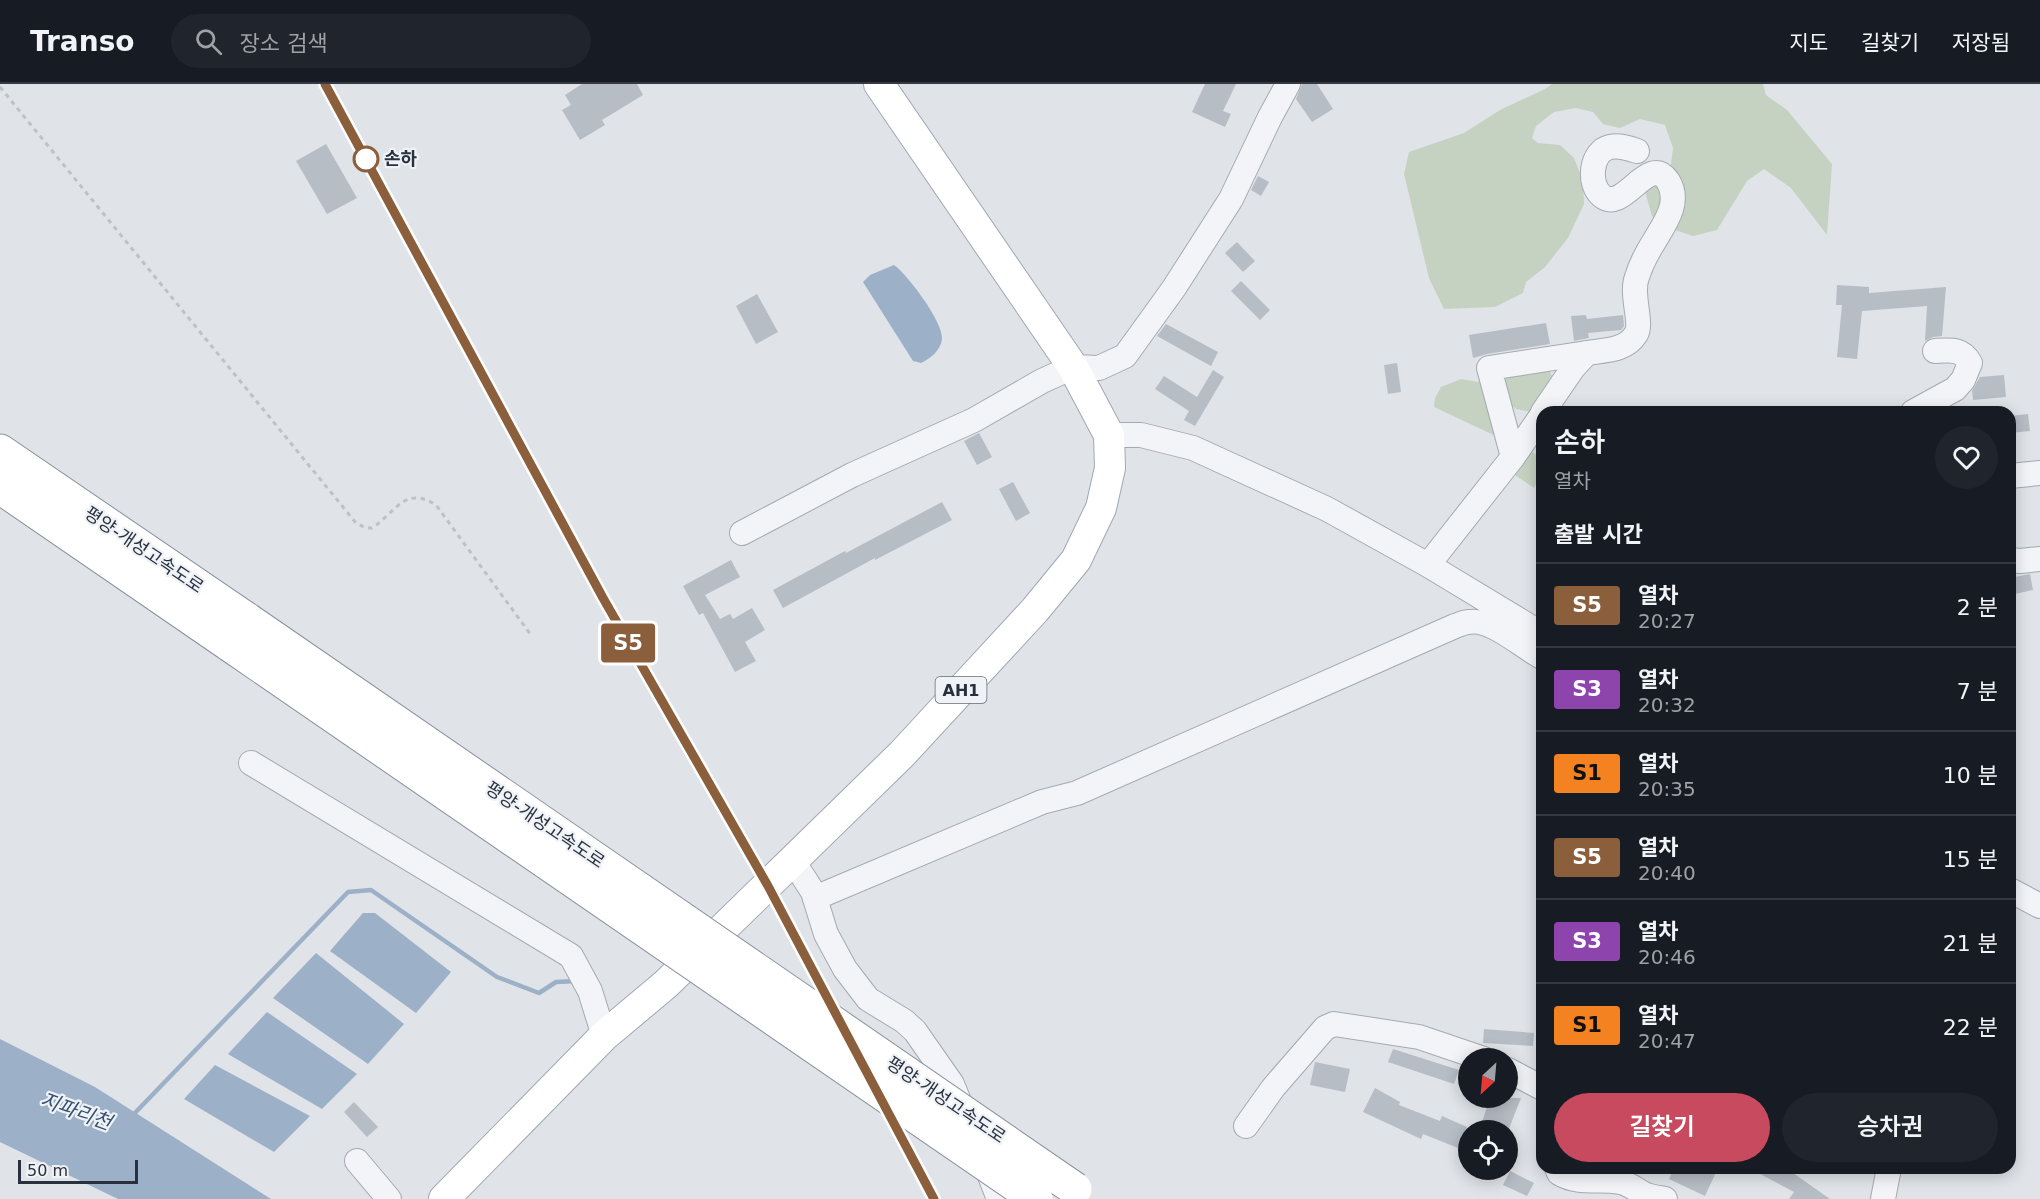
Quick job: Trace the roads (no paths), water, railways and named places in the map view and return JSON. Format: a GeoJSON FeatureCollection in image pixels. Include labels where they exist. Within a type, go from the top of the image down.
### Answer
{"type":"FeatureCollection","features":[{"type":"Feature","properties":{"kind":"highway","name":"평양-개성고속도로"},"geometry":{"type":"LineString","coordinates":[[0,451],[239,633],[1036,1199]]}},
{"type":"Feature","properties":{"kind":"highway","name":"평양-개성고속도로"},"geometry":{"type":"LineString","coordinates":[[0,488],[239,633],[1083,1194]]}},
{"type":"Feature","properties":{"kind":"main road","name":"AH1"},"geometry":{"type":"LineString","coordinates":[[444,1199],[604,1036],[666,984],[902,754],[1035,610],[1076,560],[1101,508],[1110,468],[1109,435],[1073,368],[879,84]]}},
{"type":"Feature","properties":{"kind":"street"},"geometry":{"type":"LineString","coordinates":[[742,532],[852,475],[974,420],[1042,381],[1073,368],[1099,368],[1125,356],[1174,288],[1231,199],[1284,86]]}},
{"type":"Feature","properties":{"kind":"street"},"geometry":{"type":"LineString","coordinates":[[1513,457],[1489,368],[1620,348],[1635,337],[1639,328],[1635,305],[1636,279],[1672,208],[1673,193],[1667,180],[1651,173],[1641,179],[1626,194],[1616,198],[1602,196],[1595,187],[1593,172],[1595,160],[1600,152],[1610,147],[1623,146],[1637,151]]}},
{"type":"Feature","properties":{"kind":"street"},"geometry":{"type":"LineString","coordinates":[[1924,406],[1955,389],[1963,380],[1970,363],[1966,356],[1956,350],[1935,351]]}},
{"type":"Feature","properties":{"kind":"street"},"geometry":{"type":"LineString","coordinates":[[1548,406],[1573,368],[1587,352]]}},
{"type":"Feature","properties":{"kind":"street"},"geometry":{"type":"LineString","coordinates":[[1428,565],[1513,457],[1536,423]]}},
{"type":"Feature","properties":{"kind":"street"},"geometry":{"type":"LineString","coordinates":[[1109,435],[1141,435],[1193,448],[1327,509],[1428,565],[1536,630]]}},
{"type":"Feature","properties":{"kind":"street"},"geometry":{"type":"LineString","coordinates":[[2016,475],[2040,473]]}},
{"type":"Feature","properties":{"kind":"street"},"geometry":{"type":"LineString","coordinates":[[2016,561],[2040,559]]}},
{"type":"Feature","properties":{"kind":"street"},"geometry":{"type":"LineString","coordinates":[[815,898],[1042,802],[1077,793],[1455,626],[1470,621],[1483,623],[1536,653]]}},
{"type":"Feature","properties":{"kind":"street"},"geometry":{"type":"LineString","coordinates":[[251,763],[571,956],[586,983],[604,1036]]}},
{"type":"Feature","properties":{"kind":"street"},"geometry":{"type":"LineString","coordinates":[[793,861],[815,898],[826,934],[845,969],[868,999],[915,1031],[942,1067],[952,1084],[999,1199]]}},
{"type":"Feature","properties":{"kind":"street"},"geometry":{"type":"LineString","coordinates":[[2016,893],[2040,906]]}},
{"type":"Feature","properties":{"kind":"street"},"geometry":{"type":"LineString","coordinates":[[1246,1126],[1273,1088],[1325,1028],[1334,1024],[1419,1037],[1458,1050]]}},
{"type":"Feature","properties":{"kind":"street"},"geometry":{"type":"LineString","coordinates":[[1518,1075],[1536,1085]]}},
{"type":"Feature","properties":{"kind":"street"},"geometry":{"type":"LineString","coordinates":[[357,1161],[389,1199]]}},
{"type":"Feature","properties":{"kind":"street"},"geometry":{"type":"LineString","coordinates":[[1561,1174],[1569,1179],[1589,1182],[1620,1182],[1630,1185],[1650,1198]]}},
{"type":"Feature","properties":{"kind":"street"},"geometry":{"type":"LineString","coordinates":[[1883,1199],[1888,1174]]}},
{"type":"Feature","properties":{"kind":"water"},"geometry":{"type":"Polygon","coordinates":[[[894,265],[908,278],[924,299],[941,331],[940,347],[931,357],[921,363],[913,361],[863,282],[870,275],[894,265]]]}},
{"type":"Feature","properties":{"kind":"water"},"geometry":{"type":"Polygon","coordinates":[[[363,913],[375,913],[451,972],[416,1013],[330,951],[363,913]]]}},
{"type":"Feature","properties":{"kind":"water"},"geometry":{"type":"Polygon","coordinates":[[[316,953],[404,1024],[368,1064],[273,998],[316,953]]]}},
{"type":"Feature","properties":{"kind":"water"},"geometry":{"type":"Polygon","coordinates":[[[267,1012],[357,1074],[322,1109],[228,1054],[267,1012]]]}},
{"type":"Feature","properties":{"kind":"water","name":"지파리천"},"geometry":{"type":"Polygon","coordinates":[[[0,1039],[95,1087],[271,1199],[118,1199],[0,1142],[0,1039]]]}},
{"type":"Feature","properties":{"kind":"water"},"geometry":{"type":"Polygon","coordinates":[[[215,1065],[310,1116],[274,1152],[184,1099],[215,1065]]]}},
{"type":"Feature","properties":{"kind":"waterway"},"geometry":{"type":"LineString","coordinates":[[132,1116],[348,892],[371,890],[497,977],[539,993],[556,982],[577,981]]}},
{"type":"Feature","properties":{"kind":"railway"},"geometry":{"type":"LineString","coordinates":[[325,84],[603,599],[768,886],[934,1199]]}},
{"type":"Feature","properties":{"kind":"train","name":"S5"},"geometry":{"type":"LineString","coordinates":[[325,84],[603,598],[768,886],[934,1199]]}},
{"type":"Feature","properties":{"kind":"place","name":"손하"},"geometry":{"type":"Point","coordinates":[366,159]}}]}
